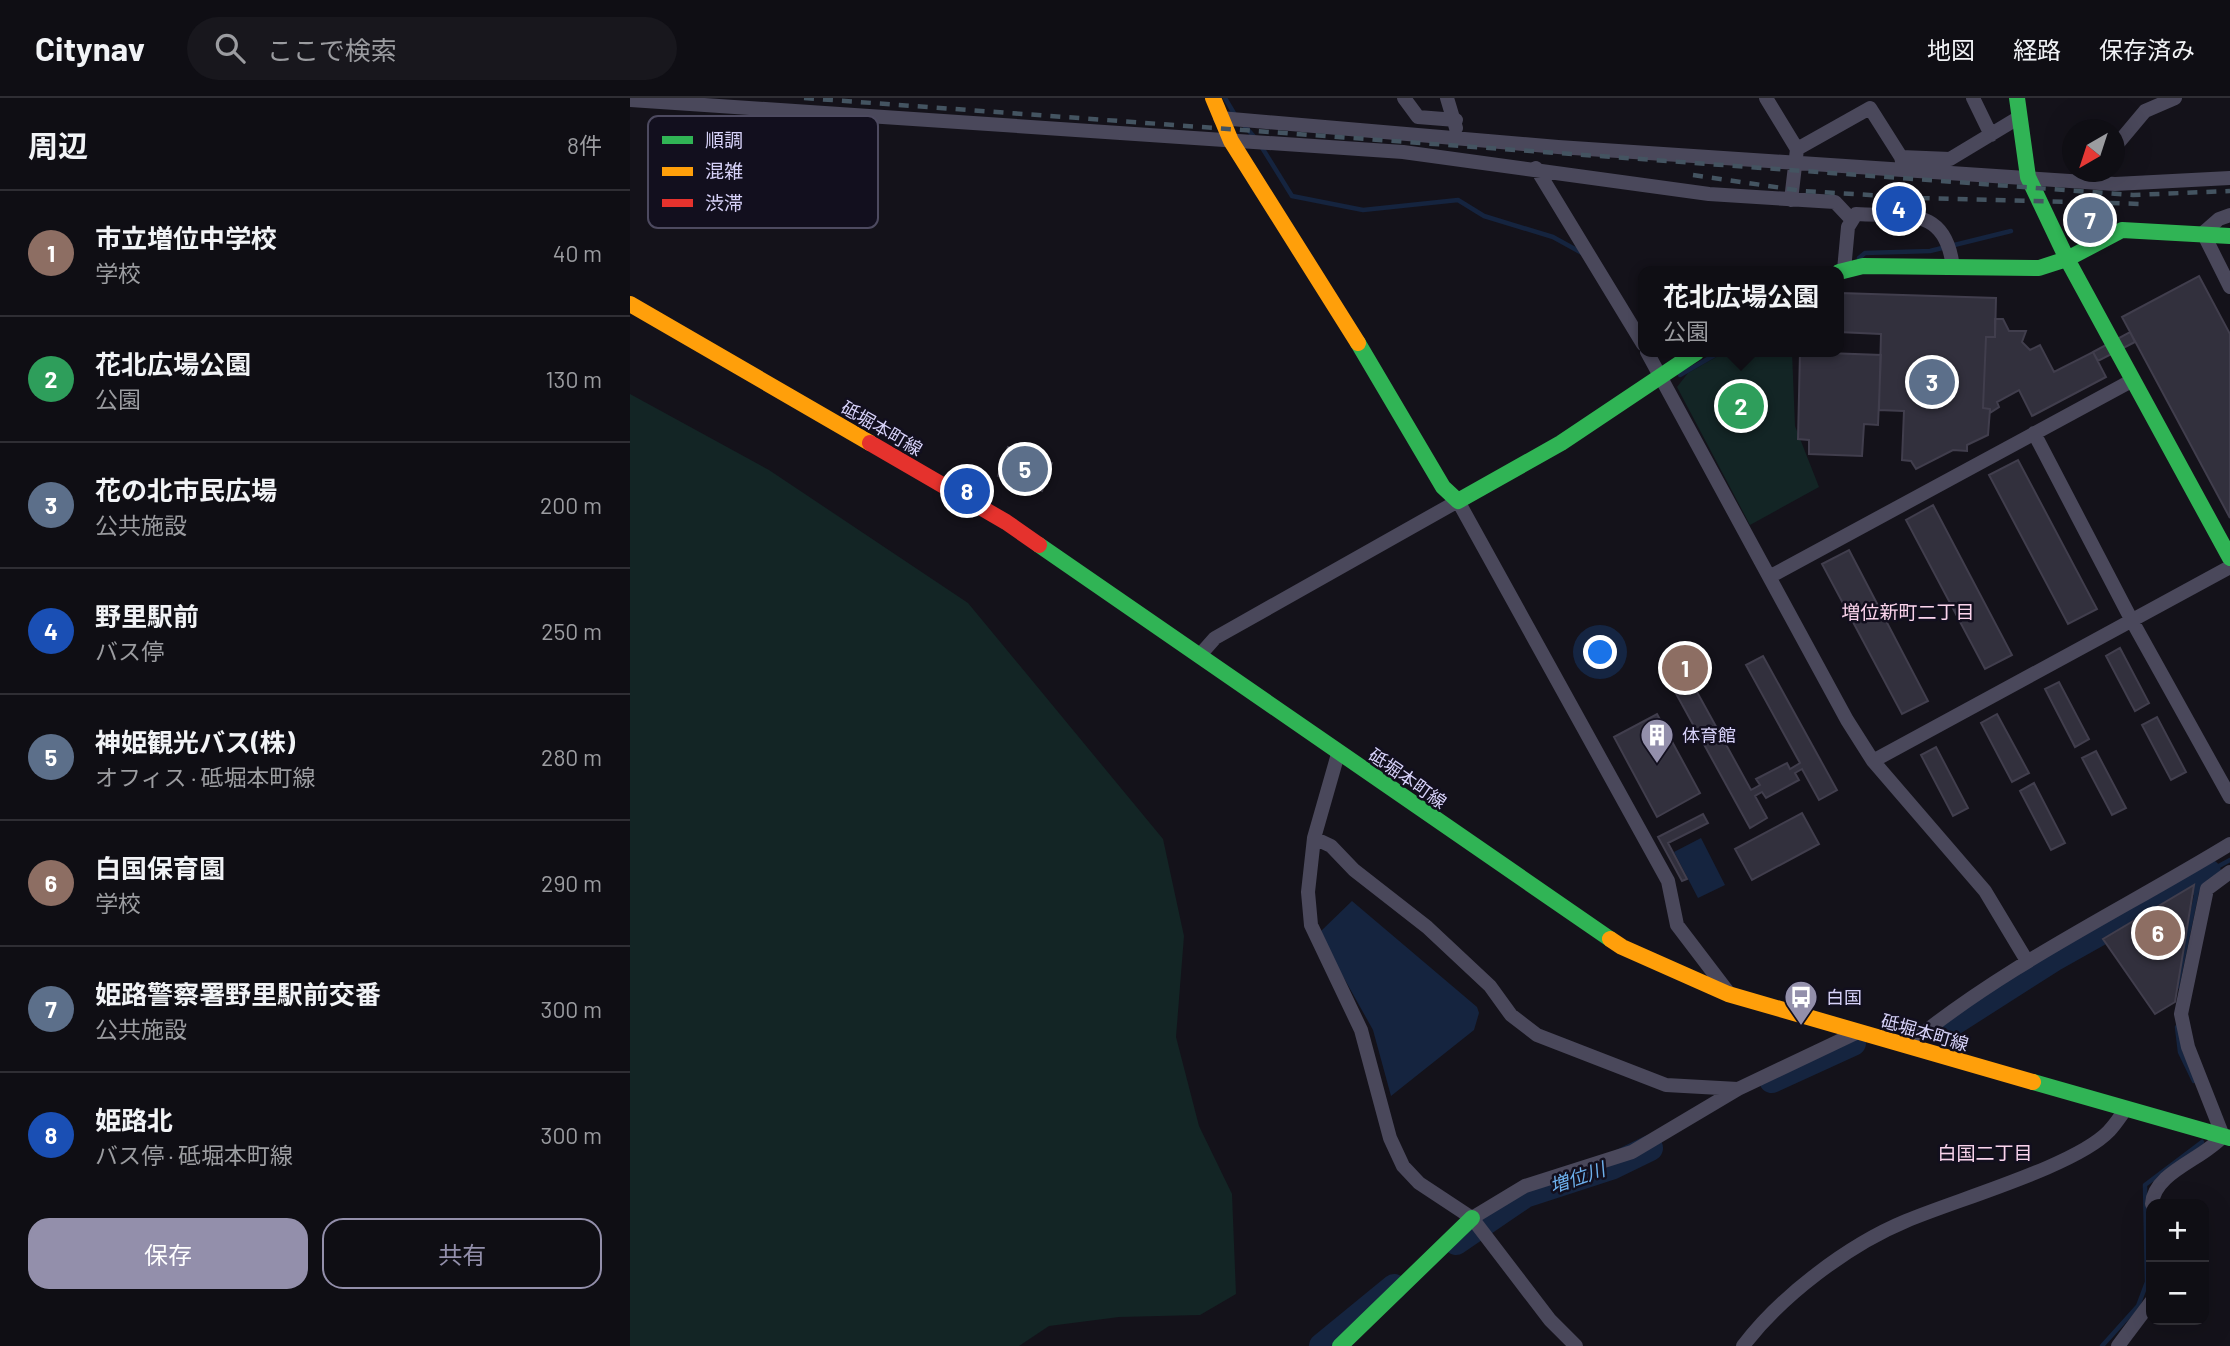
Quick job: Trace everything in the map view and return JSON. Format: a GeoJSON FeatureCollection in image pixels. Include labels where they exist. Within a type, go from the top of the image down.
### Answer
{"type":"FeatureCollection","features":[{"type":"Feature","properties":{"kind":"street"},"geometry":{"type":"LineString","coordinates":[[1213,98],[1231,141],[1395,400],[1443,487],[1458,501],[1668,881],[1677,925],[1728,994]]}},
{"type":"Feature","properties":{"kind":"street"},"geometry":{"type":"LineString","coordinates":[[1404,98],[1418,117],[1456,120]]}},
{"type":"Feature","properties":{"kind":"street"},"geometry":{"type":"LineString","coordinates":[[1447,98],[1456,120],[1456,137]]}},
{"type":"Feature","properties":{"kind":"street"},"geometry":{"type":"LineString","coordinates":[[1766,98],[1797,155],[1791,200]]}},
{"type":"Feature","properties":{"kind":"street"},"geometry":{"type":"LineString","coordinates":[[1973,98],[1991,135]]}},
{"type":"Feature","properties":{"kind":"street"},"geometry":{"type":"LineString","coordinates":[[2017,98],[2028,177],[2067,259],[2230,558]]}},
{"type":"Feature","properties":{"kind":"street"},"geometry":{"type":"LineString","coordinates":[[2125,136],[2145,111],[2175,98]]}},
{"type":"Feature","properties":{"kind":"street"},"geometry":{"type":"LineString","coordinates":[[630,100],[865,116]]}},
{"type":"Feature","properties":{"kind":"street"},"geometry":{"type":"LineString","coordinates":[[1797,155],[1867,103],[1902,163]]}},
{"type":"Feature","properties":{"kind":"street"},"geometry":{"type":"LineString","coordinates":[[878,117],[1403,152],[1536,167],[1709,194],[1835,202],[1851,219]]}},
{"type":"Feature","properties":{"kind":"street"},"geometry":{"type":"LineString","coordinates":[[1220,118],[1558,147],[1797,155],[2028,177],[2062,176]]}},
{"type":"Feature","properties":{"kind":"street"},"geometry":{"type":"LineString","coordinates":[[1902,163],[1950,159],[2018,118]]}},
{"type":"Feature","properties":{"kind":"street"},"geometry":{"type":"LineString","coordinates":[[1536,167],[1638,336]]}},
{"type":"Feature","properties":{"kind":"street"},"geometry":{"type":"LineString","coordinates":[[2105,182],[2115,184],[2230,178]]}},
{"type":"Feature","properties":{"kind":"street"},"geometry":{"type":"LineString","coordinates":[[1843,266],[1851,219],[1856,214],[1927,218],[1946,241],[1951,251],[1953,268]]}},
{"type":"Feature","properties":{"kind":"street"},"geometry":{"type":"LineString","coordinates":[[2203,233],[2219,219],[2230,215]]}},
{"type":"Feature","properties":{"kind":"street"},"geometry":{"type":"LineString","coordinates":[[1844,271],[1863,266],[2039,268],[2067,259],[2122,230],[2230,236]]}},
{"type":"Feature","properties":{"kind":"street"},"geometry":{"type":"LineString","coordinates":[[2203,233],[2230,287]]}},
{"type":"Feature","properties":{"kind":"street","name":"砥堀本町線"},"geometry":{"type":"LineString","coordinates":[[630,304],[1006,522],[1338,754],[1622,947],[1728,994],[2226,1137]]}},
{"type":"Feature","properties":{"kind":"street"},"geometry":{"type":"LineString","coordinates":[[1650,357],[1847,720],[1874,761],[1984,891],[2027,961]]}},
{"type":"Feature","properties":{"kind":"street"},"geometry":{"type":"LineString","coordinates":[[1199,656],[1215,638],[1561,443],[1689,357]]}},
{"type":"Feature","properties":{"kind":"street"},"geometry":{"type":"LineString","coordinates":[[1771,576],[2133,380]]}},
{"type":"Feature","properties":{"kind":"street"},"geometry":{"type":"LineString","coordinates":[[2034,433],[2131,619],[2230,797]]}},
{"type":"Feature","properties":{"kind":"street"},"geometry":{"type":"LineString","coordinates":[[1874,761],[2230,567]]}},
{"type":"Feature","properties":{"kind":"street"},"geometry":{"type":"LineString","coordinates":[[1338,754],[1314,838],[1308,892],[1311,925],[1361,1030],[1390,1138],[1404,1166],[1419,1183],[1472,1218],[1550,1320],[1576,1346]]}},
{"type":"Feature","properties":{"kind":"street"},"geometry":{"type":"LineString","coordinates":[[1314,838],[1331,846],[1354,870],[1427,927],[1490,986],[1511,1015],[1537,1035],[1665,1085],[1738,1089]]}},
{"type":"Feature","properties":{"kind":"street"},"geometry":{"type":"LineString","coordinates":[[1907,1046],[1937,1021],[2027,961],[2143,898],[2230,844]]}},
{"type":"Feature","properties":{"kind":"street"},"geometry":{"type":"LineString","coordinates":[[2152,1199],[2160,1185],[2226,1137],[2188,1047],[2181,1014],[2207,889],[2230,872]]}},
{"type":"Feature","properties":{"kind":"street"},"geometry":{"type":"LineString","coordinates":[[1340,1346],[1472,1218],[1525,1186],[1632,1152],[1738,1089],[1858,1032]]}},
{"type":"Feature","properties":{"kind":"street"},"geometry":{"type":"LineString","coordinates":[[1743,1346],[1760,1323],[1802,1284],[1874,1237],[1903,1222],[2065,1159],[2108,1133],[2125,1110]]}},
{"type":"Feature","properties":{"kind":"street"},"geometry":{"type":"LineString","coordinates":[[2118,1346],[2146,1309]]}},
{"type":"Feature","properties":{"kind":"shaded area"},"geometry":{"type":"Polygon","coordinates":[[[1716,357],[1792,357],[1795,426],[1819,487],[1750,525],[1677,387],[1688,373],[1716,357]]]}},
{"type":"Feature","properties":{"kind":"shaded area"},"geometry":{"type":"Polygon","coordinates":[[[630,394],[769,470],[968,603],[1163,839],[1184,936],[1176,1037],[1199,1126],[1232,1194],[1236,1294],[1200,1315],[1119,1317],[1049,1326],[1019,1346],[630,1346],[630,394]]]}},
{"type":"Feature","properties":{"kind":"water"},"geometry":{"type":"Polygon","coordinates":[[[1701,838],[1725,885],[1698,898],[1674,852],[1701,838]]]}},
{"type":"Feature","properties":{"kind":"water"},"geometry":{"type":"Polygon","coordinates":[[[1352,901],[1477,1007],[1479,1013],[1474,1030],[1391,1096],[1373,1030],[1321,931],[1352,901]]]}},
{"type":"Feature","properties":{"kind":"building"},"geometry":{"type":"Polygon","coordinates":[[[2101,215],[2102,224],[2089,225],[2081,221],[2081,216],[2101,215]]]}},
{"type":"Feature","properties":{"kind":"building"},"geometry":{"type":"Polygon","coordinates":[[[2199,276],[2230,334],[2230,518],[2122,317],[2199,276]]]}},
{"type":"Feature","properties":{"kind":"building"},"geometry":{"type":"Polygon","coordinates":[[[1844,293],[1996,298],[1995,337],[1986,337],[1983,408],[1990,409],[1988,435],[1967,445],[1967,451],[1953,450],[1916,469],[1911,461],[1902,460],[1904,411],[1879,410],[1881,334],[1844,332],[1844,293]]]}},
{"type":"Feature","properties":{"kind":"building"},"geometry":{"type":"Polygon","coordinates":[[[1995,319],[2003,319],[2009,331],[2026,331],[2022,342],[2030,350],[2040,345],[2054,372],[2093,352],[2106,377],[2032,416],[2019,390],[1997,402],[1999,407],[1990,413],[1990,409],[1983,408],[1986,337],[1995,337],[1995,319]]]}},
{"type":"Feature","properties":{"kind":"building"},"geometry":{"type":"Polygon","coordinates":[[[2130,332],[2135,342],[2098,361],[2093,352],[2130,332]]]}},
{"type":"Feature","properties":{"kind":"building"},"geometry":{"type":"Polygon","coordinates":[[[1844,354],[1881,355],[1878,425],[1864,424],[1862,456],[1809,454],[1809,440],[1798,439],[1800,357],[1844,357],[1844,354]]]}},
{"type":"Feature","properties":{"kind":"building"},"geometry":{"type":"Polygon","coordinates":[[[1008,447],[1052,463],[1042,491],[998,476],[1008,447]]]}},
{"type":"Feature","properties":{"kind":"building"},"geometry":{"type":"Polygon","coordinates":[[[2018,460],[2097,609],[2068,624],[1989,475],[2018,460]]]}},
{"type":"Feature","properties":{"kind":"building"},"geometry":{"type":"Polygon","coordinates":[[[1933,505],[2012,655],[1985,669],[1906,520],[1933,505]]]}},
{"type":"Feature","properties":{"kind":"building"},"geometry":{"type":"Polygon","coordinates":[[[1849,550],[1928,701],[1902,714],[1822,564],[1849,550]]]}},
{"type":"Feature","properties":{"kind":"building"},"geometry":{"type":"Polygon","coordinates":[[[2120,648],[2149,703],[2135,711],[2106,656],[2120,648]]]}},
{"type":"Feature","properties":{"kind":"building"},"geometry":{"type":"Polygon","coordinates":[[[1763,656],[1837,790],[1819,800],[1802,769],[1795,773],[1799,780],[1766,798],[1762,792],[1755,796],[1767,818],[1750,828],[1674,690],[1691,681],[1751,790],[1760,785],[1756,779],[1787,763],[1790,769],[1800,763],[1746,665],[1763,656]]]}},
{"type":"Feature","properties":{"kind":"building"},"geometry":{"type":"Polygon","coordinates":[[[2059,682],[2089,739],[2075,747],[2045,689],[2059,682]]]}},
{"type":"Feature","properties":{"kind":"building","name":"体育館"},"geometry":{"type":"Polygon","coordinates":[[[1657,714],[1700,793],[1657,817],[1614,737],[1657,714]]]}},
{"type":"Feature","properties":{"kind":"building"},"geometry":{"type":"Polygon","coordinates":[[[1997,714],[2029,773],[2012,782],[1981,723],[1997,714]]]}},
{"type":"Feature","properties":{"kind":"building"},"geometry":{"type":"Polygon","coordinates":[[[2157,717],[2186,772],[2171,780],[2142,725],[2157,717]]]}},
{"type":"Feature","properties":{"kind":"building"},"geometry":{"type":"Polygon","coordinates":[[[1936,747],[1968,808],[1953,816],[1921,755],[1936,747]]]}},
{"type":"Feature","properties":{"kind":"building"},"geometry":{"type":"Polygon","coordinates":[[[2096,751],[2126,808],[2112,815],[2082,758],[2096,751]]]}},
{"type":"Feature","properties":{"kind":"building"},"geometry":{"type":"Polygon","coordinates":[[[2034,783],[2065,843],[2051,850],[2020,791],[2034,783]]]}},
{"type":"Feature","properties":{"kind":"building"},"geometry":{"type":"Polygon","coordinates":[[[1802,813],[1819,844],[1752,880],[1735,849],[1802,813]]]}},
{"type":"Feature","properties":{"kind":"building"},"geometry":{"type":"Polygon","coordinates":[[[1703,814],[1708,823],[1668,843],[1687,879],[1682,881],[1658,837],[1703,814]]]}},
{"type":"Feature","properties":{"kind":"building"},"geometry":{"type":"Polygon","coordinates":[[[2194,885],[2175,1002],[2155,1014],[2103,939],[2194,885]]]}},
{"type":"Feature","properties":{"kind":"waterway"},"geometry":{"type":"LineString","coordinates":[[1225,98],[1235,115]]}},
{"type":"Feature","properties":{"kind":"waterway"},"geometry":{"type":"LineString","coordinates":[[1243,124],[1256,139]]}},
{"type":"Feature","properties":{"kind":"waterway"},"geometry":{"type":"LineString","coordinates":[[1261,146],[1292,196],[1363,210],[1458,200],[1484,216],[1553,237],[1582,253]]}},
{"type":"Feature","properties":{"kind":"waterway"},"geometry":{"type":"LineString","coordinates":[[1859,258],[1865,253],[1930,251],[2011,231]]}},
{"type":"Feature","properties":{"kind":"waterway"},"geometry":{"type":"LineString","coordinates":[[1680,375],[1711,357]]}},
{"type":"Feature","properties":{"kind":"waterway"},"geometry":{"type":"LineString","coordinates":[[2177,987],[2198,886],[2208,872],[2230,860]]}},
{"type":"Feature","properties":{"kind":"waterway"},"geometry":{"type":"LineString","coordinates":[[1948,1026],[2053,959],[2208,872]]}},
{"type":"Feature","properties":{"kind":"waterway"},"geometry":{"type":"LineString","coordinates":[[2177,1027],[2180,1052],[2194,1081]]}},
{"type":"Feature","properties":{"kind":"waterway","name":"増位川"},"geometry":{"type":"LineString","coordinates":[[1772,1080],[1853,1043]]}},
{"type":"Feature","properties":{"kind":"waterway"},"geometry":{"type":"LineString","coordinates":[[2102,1346],[2138,1306],[2147,1282],[2145,1185],[2202,1142]]}},
{"type":"Feature","properties":{"kind":"waterway","name":"増位川"},"geometry":{"type":"LineString","coordinates":[[1456,1242],[1525,1195],[1611,1167],[1650,1148]]}},
{"type":"Feature","properties":{"kind":"waterway","name":"増位川"},"geometry":{"type":"LineString","coordinates":[[1322,1346],[1394,1287]]}},
{"type":"Feature","properties":{"kind":"railway"},"geometry":{"type":"LineString","coordinates":[[804,98],[2133,195],[2230,191]]}},
{"type":"Feature","properties":{"kind":"railway"},"geometry":{"type":"LineString","coordinates":[[1693,175],[1803,191],[1921,198],[2143,204]]}},
{"type":"Feature","properties":{"kind":"traffic: fast"},"geometry":{"type":"LineString","coordinates":[[2017,98],[2028,177],[2067,259],[2230,558]]}},
{"type":"Feature","properties":{"kind":"traffic: fast"},"geometry":{"type":"LineString","coordinates":[[1844,271],[1863,266],[2039,268],[2067,259],[2122,230],[2230,236]]}},
{"type":"Feature","properties":{"kind":"traffic: fast"},"geometry":{"type":"LineString","coordinates":[[1358,343],[1443,487],[1458,501],[1561,443],[1690,357]]}},
{"type":"Feature","properties":{"kind":"traffic: fast"},"geometry":{"type":"LineString","coordinates":[[1039,545],[1610,939]]}},
{"type":"Feature","properties":{"kind":"traffic: fast"},"geometry":{"type":"LineString","coordinates":[[2033,1082],[2230,1138]]}},
{"type":"Feature","properties":{"kind":"traffic: fast"},"geometry":{"type":"LineString","coordinates":[[1340,1346],[1472,1218]]}},
{"type":"Feature","properties":{"kind":"traffic: slow"},"geometry":{"type":"LineString","coordinates":[[1213,98],[1231,141],[1358,343]]}},
{"type":"Feature","properties":{"kind":"traffic: slow"},"geometry":{"type":"LineString","coordinates":[[630,304],[870,443]]}},
{"type":"Feature","properties":{"kind":"traffic: slow"},"geometry":{"type":"LineString","coordinates":[[1610,939],[1622,947],[1728,994],[2033,1082]]}},
{"type":"Feature","properties":{"kind":"traffic: jam"},"geometry":{"type":"LineString","coordinates":[[870,443],[1006,522],[1039,545]]}},
{"type":"Feature","properties":{"kind":"place","name":"野里駅前"},"geometry":{"type":"Point","coordinates":[1899,209]}},
{"type":"Feature","properties":{"kind":"place","name":"姫路警察署野里駅前交番"},"geometry":{"type":"Point","coordinates":[2090,220]}},
{"type":"Feature","properties":{"kind":"place","name":"花の北市民広場"},"geometry":{"type":"Point","coordinates":[1932,382]}},
{"type":"Feature","properties":{"kind":"place","name":"花北広場公園"},"geometry":{"type":"Point","coordinates":[1741,406]}},
{"type":"Feature","properties":{"kind":"place","name":"神姫観光バス(株)"},"geometry":{"type":"Point","coordinates":[1025,469]}},
{"type":"Feature","properties":{"kind":"place","name":"姫路北"},"geometry":{"type":"Point","coordinates":[967,491]}},
{"type":"Feature","properties":{"kind":"place","name":"市立増位中学校"},"geometry":{"type":"Point","coordinates":[1685,668]}},
{"type":"Feature","properties":{"kind":"place","name":"体育館"},"geometry":{"type":"Point","coordinates":[1657,765]}},
{"type":"Feature","properties":{"kind":"place","name":"白国保育園"},"geometry":{"type":"Point","coordinates":[2158,933]}},
{"type":"Feature","properties":{"kind":"place","name":"白国"},"geometry":{"type":"Point","coordinates":[1801,1027]}},
{"type":"Feature","properties":{"kind":"district","name":"増位新町二丁目"},"geometry":{"type":"Point","coordinates":[1908,611]}},
{"type":"Feature","properties":{"kind":"district","name":"白国二丁目"},"geometry":{"type":"Point","coordinates":[1985,1152]}}]}
